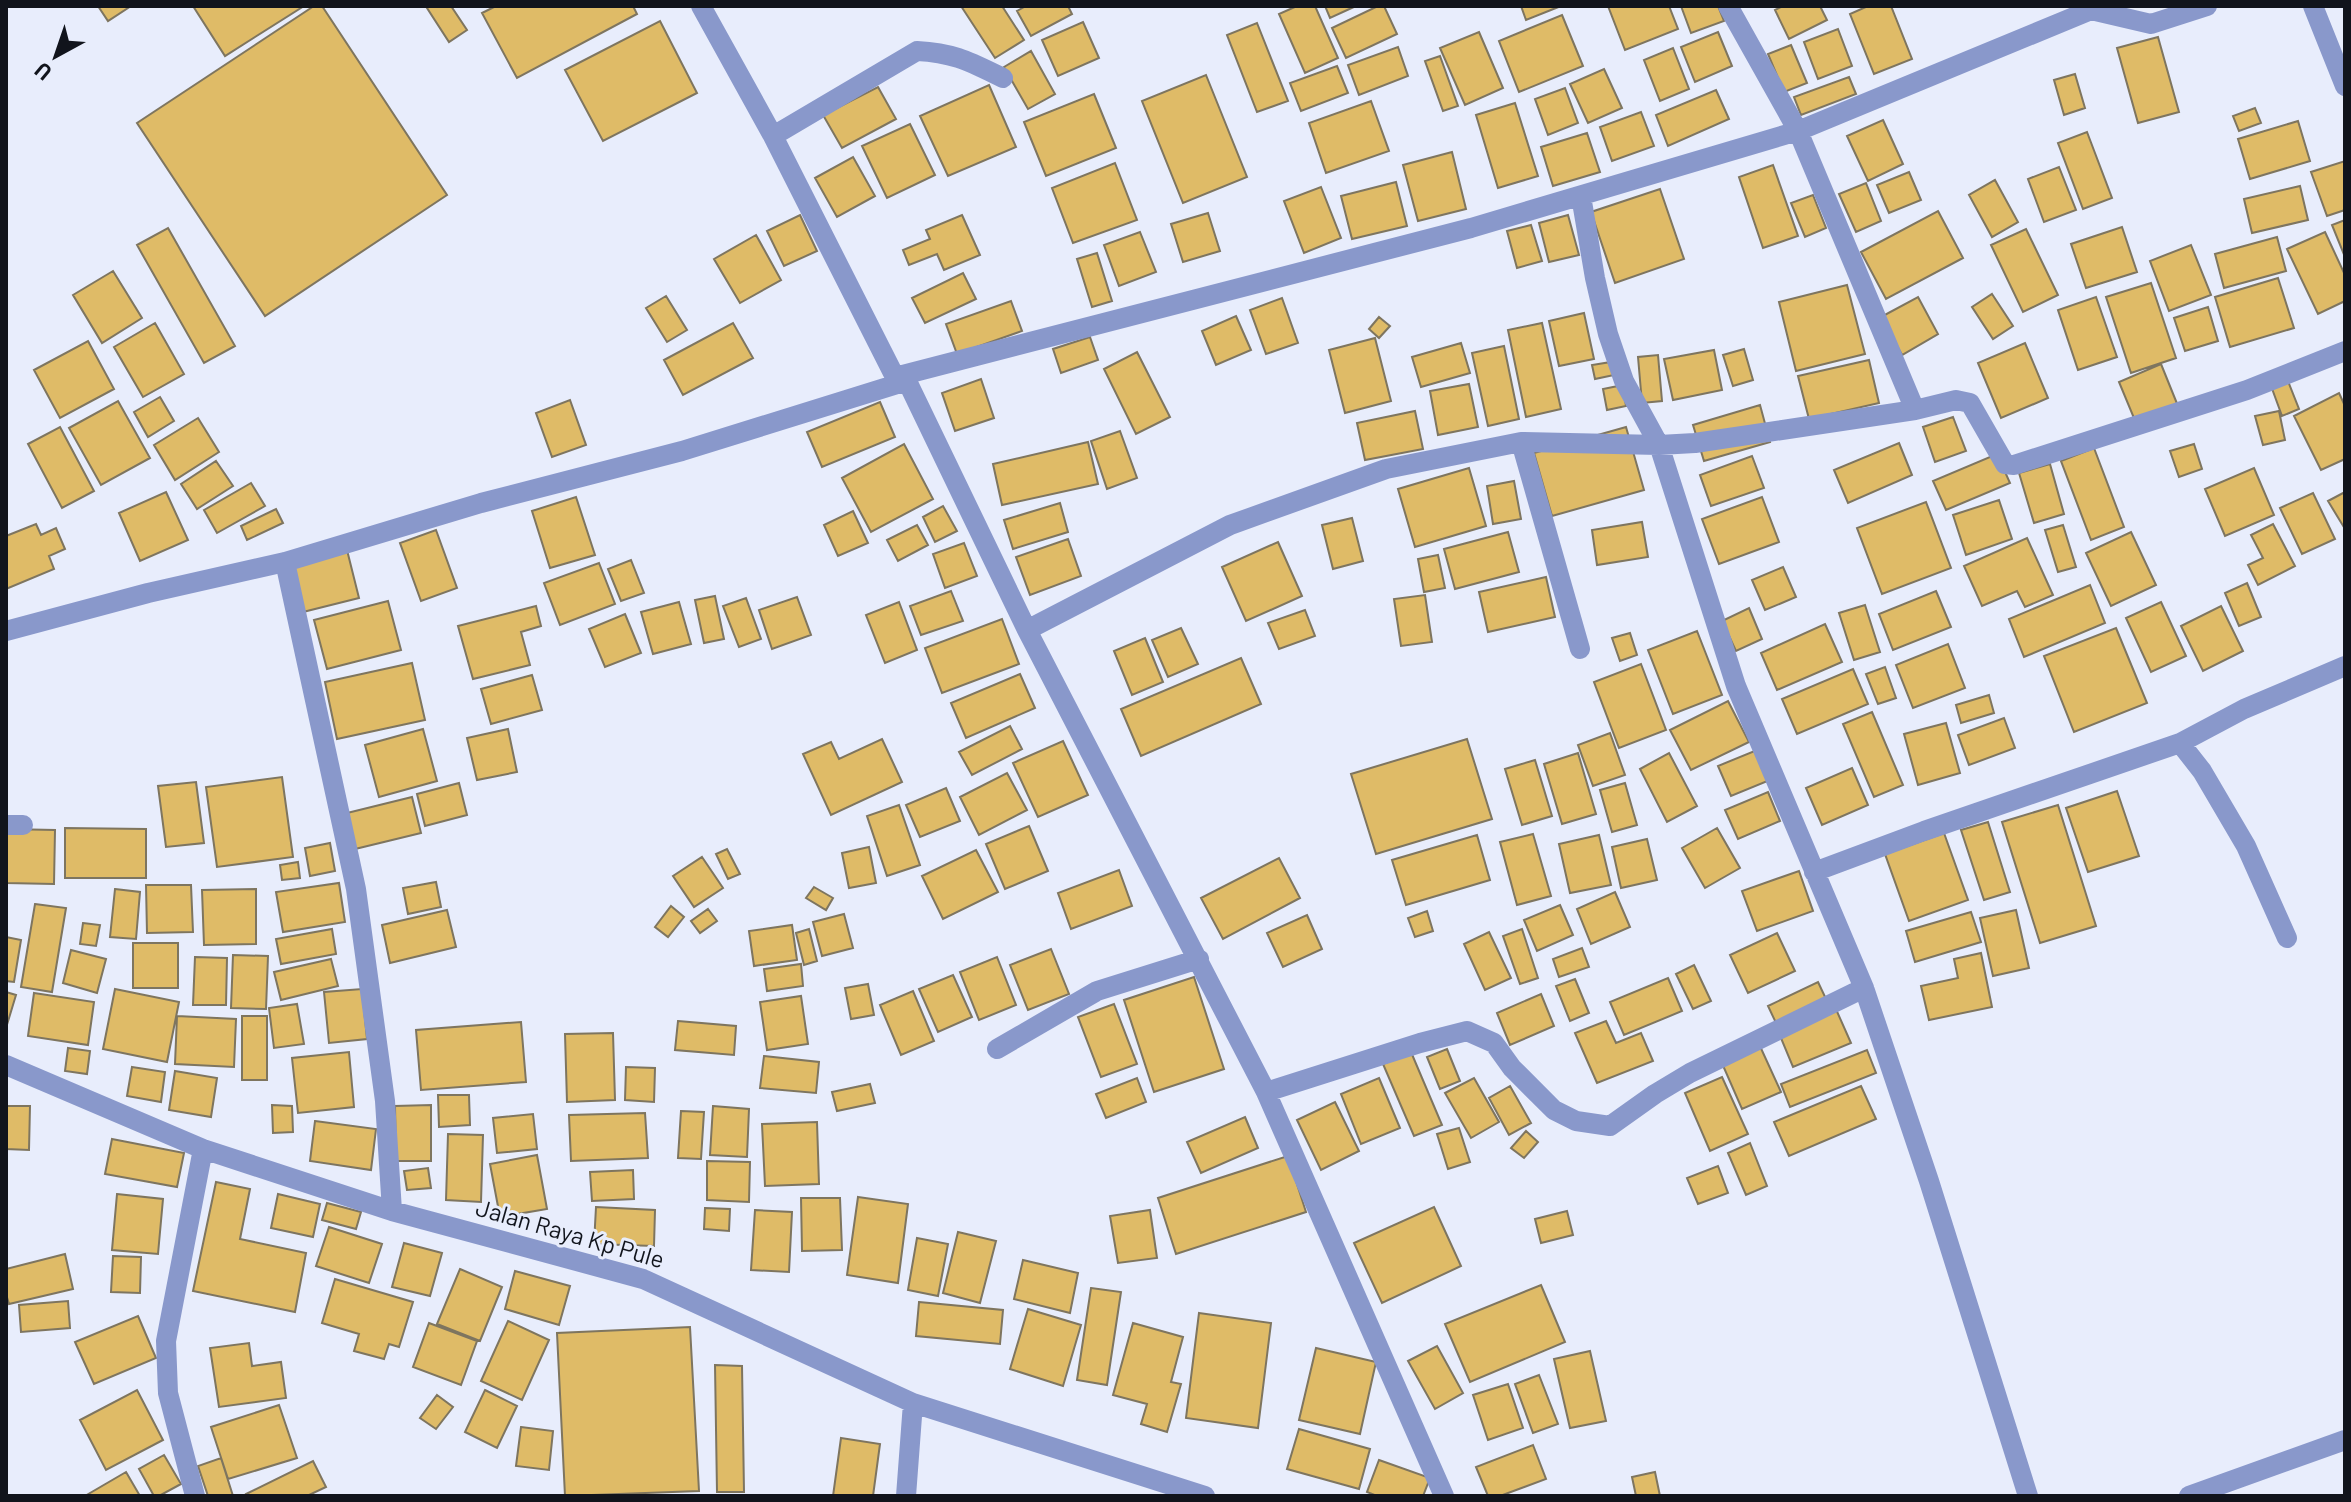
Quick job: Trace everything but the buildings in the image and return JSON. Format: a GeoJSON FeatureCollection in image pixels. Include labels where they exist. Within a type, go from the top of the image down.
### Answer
{"type":"FeatureCollection","features":[{"type":"Feature","properties":{"kind":"street"},"geometry":{"type":"LineString","coordinates":[[701,6],[901,379],[1266,1092],[1444,1496]]}},
{"type":"Feature","properties":{"kind":"street"},"geometry":{"type":"LineString","coordinates":[[1728,6],[1798,131],[1915,410]]}},
{"type":"Feature","properties":{"kind":"street"},"geometry":{"type":"LineString","coordinates":[[6,631],[148,593],[285,562],[481,503],[682,451],[901,379],[1581,196],[1798,131],[2091,10],[2148,15],[2207,6]]}},
{"type":"Feature","properties":{"kind":"street"},"geometry":{"type":"LineString","coordinates":[[2313,6],[2340,60],[2345,86]]}},
{"type":"Feature","properties":{"kind":"street"},"geometry":{"type":"LineString","coordinates":[[773,136],[917,51],[960,57],[1003,78]]}},
{"type":"Feature","properties":{"kind":"street"},"geometry":{"type":"LineString","coordinates":[[1581,196],[1608,334],[1624,381],[1659,445],[1736,686],[1864,988],[1929,1181],[2028,1496]]}},
{"type":"Feature","properties":{"kind":"street"},"geometry":{"type":"LineString","coordinates":[[1027,630],[1230,525],[1386,469],[1521,442],[1659,445],[1756,435],[1915,410],[1956,400],[1970,403],[2005,464],[2014,465],[2247,390],[2345,351]]}},
{"type":"Feature","properties":{"kind":"street"},"geometry":{"type":"LineString","coordinates":[[1521,442],[1580,649]]}},
{"type":"Feature","properties":{"kind":"street"},"geometry":{"type":"LineString","coordinates":[[285,562],[356,889],[385,1101],[392,1211]]}},
{"type":"Feature","properties":{"kind":"street"},"geometry":{"type":"LineString","coordinates":[[1814,872],[2180,743],[2244,709],[2345,666]]}},
{"type":"Feature","properties":{"kind":"street"},"geometry":{"type":"LineString","coordinates":[[2180,743],[2202,771],[2246,846],[2287,938]]}},
{"type":"Feature","properties":{"kind":"street"},"geometry":{"type":"LineString","coordinates":[[997,1049],[1097,991],[1199,959]]}},
{"type":"Feature","properties":{"kind":"street"},"geometry":{"type":"LineString","coordinates":[[1266,1092],[1467,1031],[1494,1043],[1512,1068],[1554,1110],[1576,1121],[1610,1126],[1690,1073],[1864,988]]}},
{"type":"Feature","properties":{"kind":"street","name":"Jalan Raya Kp Pule"},"geometry":{"type":"LineString","coordinates":[[6,1065],[203,1149],[392,1211],[643,1279],[913,1403],[1205,1496]]}},
{"type":"Feature","properties":{"kind":"street"},"geometry":{"type":"LineString","coordinates":[[195,1496],[168,1393],[166,1341],[203,1149]]}},
{"type":"Feature","properties":{"kind":"street"},"geometry":{"type":"LineString","coordinates":[[906,1496],[913,1403]]}},
{"type":"Feature","properties":{"kind":"street"},"geometry":{"type":"LineString","coordinates":[[2189,1496],[2345,1440]]}}]}
